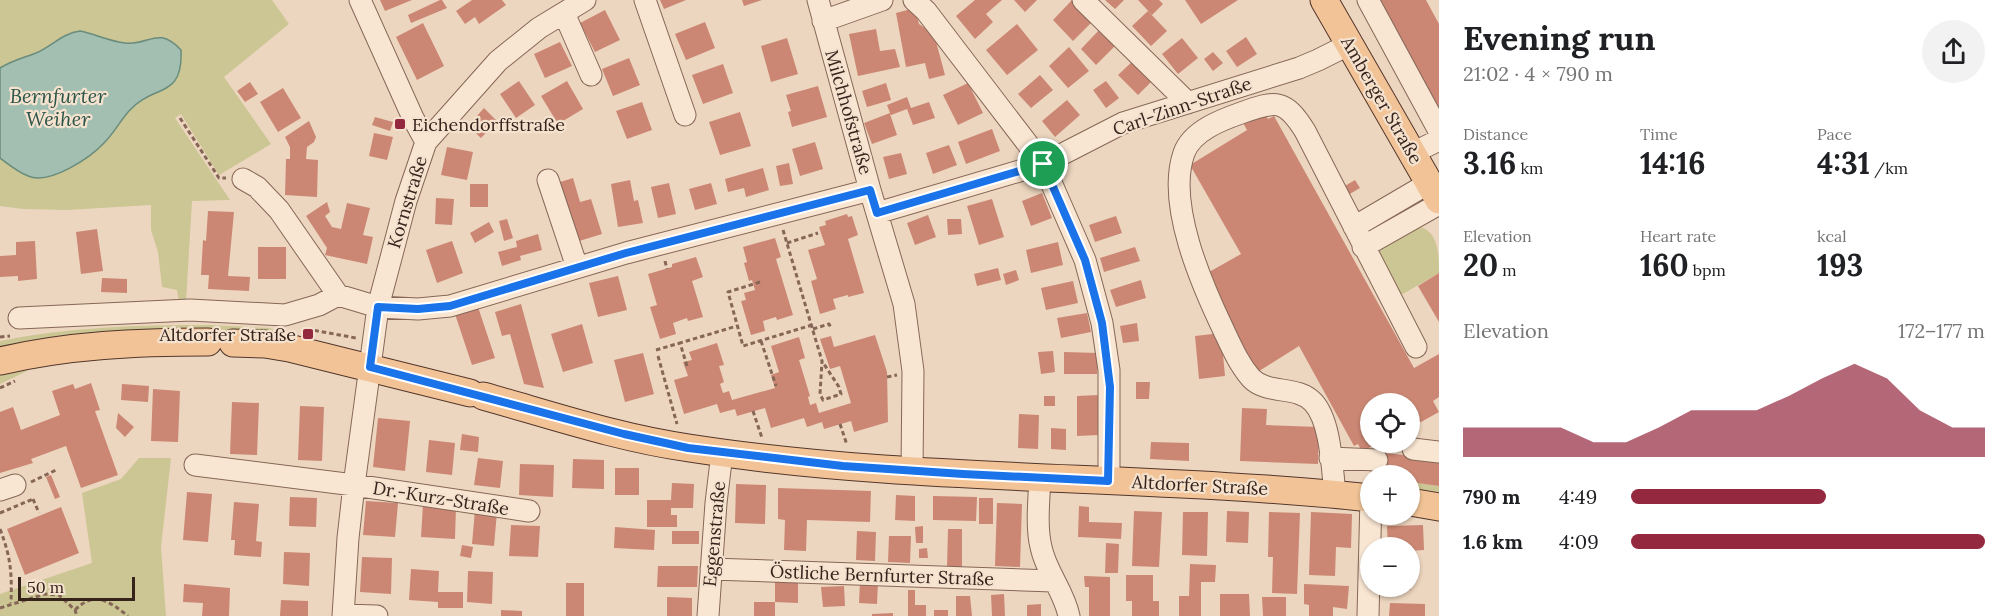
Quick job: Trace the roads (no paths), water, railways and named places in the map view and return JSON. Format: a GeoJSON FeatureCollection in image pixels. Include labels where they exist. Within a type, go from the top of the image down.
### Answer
{"type":"FeatureCollection","features":[{"type":"Feature","properties":{"kind":"main road","name":"Amberger Straße"},"geometry":{"type":"LineString","coordinates":[[1328,1],[1436,196]]}},
{"type":"Feature","properties":{"kind":"main road","name":"Altdorfer Straße"},"geometry":{"type":"LineString","coordinates":[[0,361],[83,346],[220,342],[372,355],[476,394],[650,441],[722,453],[912,471],[1268,489],[1360,497]]}},
{"type":"Feature","properties":{"kind":"main road"},"geometry":{"type":"LineString","coordinates":[[1420,504],[1439,507]]}},
{"type":"Feature","properties":{"kind":"street"},"geometry":{"type":"LineString","coordinates":[[360,0],[426,142]]}},
{"type":"Feature","properties":{"kind":"street","name":"Kornstraße"},"geometry":{"type":"LineString","coordinates":[[372,355],[378,307],[406,201],[426,142],[498,61],[532,33],[585,0]]}},
{"type":"Feature","properties":{"kind":"street"},"geometry":{"type":"LineString","coordinates":[[645,0],[685,115]]}},
{"type":"Feature","properties":{"kind":"street","name":"Milchhofstraße"},"geometry":{"type":"LineString","coordinates":[[818,0],[870,190],[902,295],[909,334],[914,401],[912,471]]}},
{"type":"Feature","properties":{"kind":"street"},"geometry":{"type":"LineString","coordinates":[[823,21],[882,0]]}},
{"type":"Feature","properties":{"kind":"street"},"geometry":{"type":"LineString","coordinates":[[914,0],[926,11],[1043,164],[1085,260],[1102,323],[1110,387],[1108,481]]}},
{"type":"Feature","properties":{"kind":"street"},"geometry":{"type":"LineString","coordinates":[[1083,0],[1188,103]]}},
{"type":"Feature","properties":{"kind":"street"},"geometry":{"type":"LineString","coordinates":[[1368,0],[1439,131]]}},
{"type":"Feature","properties":{"kind":"street"},"geometry":{"type":"LineString","coordinates":[[564,13],[591,75]]}},
{"type":"Feature","properties":{"kind":"street","name":"Carl-Zinn-Straße"},"geometry":{"type":"LineString","coordinates":[[877,213],[1043,164],[1123,123],[1299,68],[1350,44]]}},
{"type":"Feature","properties":{"kind":"street"},"geometry":{"type":"LineString","coordinates":[[1335,494],[1322,416],[1313,402],[1301,394],[1264,387],[1254,380],[1241,365],[1198,274],[1186,234],[1180,198],[1181,169],[1185,152],[1197,135],[1223,119],[1260,106],[1274,104],[1285,107],[1294,115],[1305,131],[1416,347]]}},
{"type":"Feature","properties":{"kind":"street"},"geometry":{"type":"LineString","coordinates":[[1413,153],[1439,140]]}},
{"type":"Feature","properties":{"kind":"street"},"geometry":{"type":"LineString","coordinates":[[243,179],[257,187],[279,210],[338,295],[378,307],[418,309],[450,306],[576,267],[870,190]]}},
{"type":"Feature","properties":{"kind":"street"},"geometry":{"type":"LineString","coordinates":[[548,180],[576,267]]}},
{"type":"Feature","properties":{"kind":"street"},"geometry":{"type":"LineString","coordinates":[[1354,227],[1436,196]]}},
{"type":"Feature","properties":{"kind":"street"},"geometry":{"type":"LineString","coordinates":[[1363,247],[1436,196]]}},
{"type":"Feature","properties":{"kind":"street"},"geometry":{"type":"LineString","coordinates":[[19,318],[179,311],[285,315],[319,305],[338,295]]}},
{"type":"Feature","properties":{"kind":"street","name":"Dr.-Kurz-Straße"},"geometry":{"type":"LineString","coordinates":[[372,355],[354,484],[343,616],[377,616]]}},
{"type":"Feature","properties":{"kind":"street"},"geometry":{"type":"LineString","coordinates":[[1420,449],[1438,450]]}},
{"type":"Feature","properties":{"kind":"street","name":"Eggenstraße"},"geometry":{"type":"LineString","coordinates":[[708,616],[722,453]]}},
{"type":"Feature","properties":{"kind":"street"},"geometry":{"type":"LineString","coordinates":[[1330,458],[1377,460]]}},
{"type":"Feature","properties":{"kind":"street","name":"Dr.-Kurz-Straße"},"geometry":{"type":"LineString","coordinates":[[195,465],[354,484],[529,511]]}},
{"type":"Feature","properties":{"kind":"street"},"geometry":{"type":"LineString","coordinates":[[1040,478],[1041,547],[1053,580],[1065,601],[1069,616]]}},
{"type":"Feature","properties":{"kind":"street"},"geometry":{"type":"LineString","coordinates":[[1368,616],[1370,525]]}},
{"type":"Feature","properties":{"kind":"street","name":"Östliche Bernfurter Straße"},"geometry":{"type":"LineString","coordinates":[[711,569],[1053,580]]}},
{"type":"Feature","properties":{"kind":"water","name":"Bernfurter Weiher"},"geometry":{"type":"Polygon","coordinates":[[[80,31],[125,43],[141,42],[153,38],[166,39],[181,50],[177,77],[165,89],[138,102],[104,143],[80,162],[49,176],[40,178],[27,176],[0,158],[0,68],[36,53],[68,34],[80,31]]]}},
{"type":"Feature","properties":{"kind":"place","name":"Eichendorffstraße"},"geometry":{"type":"Point","coordinates":[400,124]}},
{"type":"Feature","properties":{"kind":"place","name":"Altdorfer Straße"},"geometry":{"type":"Point","coordinates":[308,334]}}]}
